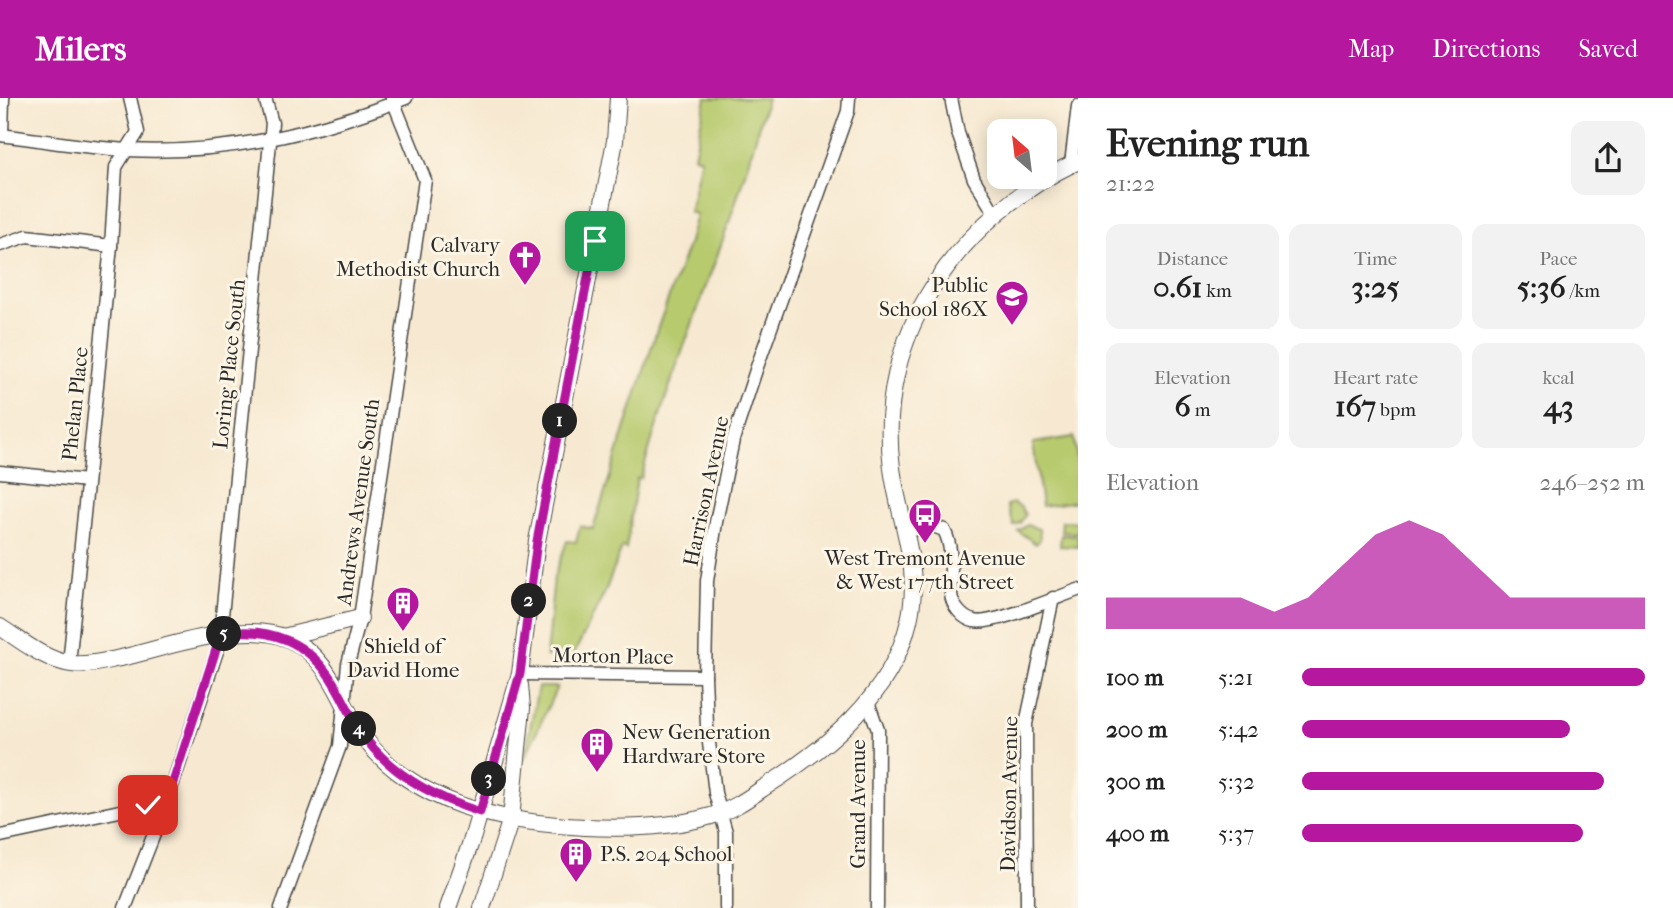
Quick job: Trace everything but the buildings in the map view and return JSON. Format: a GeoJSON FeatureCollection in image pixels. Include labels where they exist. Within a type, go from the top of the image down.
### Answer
{"type":"FeatureCollection","features":[{"type":"Feature","properties":{"kind":"main road"},"geometry":{"type":"LineString","coordinates":[[448,908],[480,812],[520,674],[537,541],[615,141],[618,98]]}},
{"type":"Feature","properties":{"kind":"main road"},"geometry":{"type":"LineString","coordinates":[[0,627],[38,651],[69,664],[105,662],[221,634],[249,631],[283,637],[304,648],[322,665],[364,737],[398,771],[428,791],[480,812],[565,825],[633,827],[689,821],[721,814],[794,768],[842,729],[868,702],[894,663],[908,622],[913,575],[907,531],[892,474],[889,439],[891,401],[898,361],[926,295],[956,254],[995,214],[1075,162]]}},
{"type":"Feature","properties":{"kind":"main road"},"geometry":{"type":"LineString","coordinates":[[283,637],[360,618]]}},
{"type":"Feature","properties":{"kind":"main road"},"geometry":{"type":"LineString","coordinates":[[482,908],[510,818],[522,708],[520,674]]}},
{"type":"Feature","properties":{"kind":"street"},"geometry":{"type":"LineString","coordinates":[[3,98],[1,135],[65,145],[127,150],[196,149],[270,139],[323,127],[397,100]]}},
{"type":"Feature","properties":{"kind":"street","name":"Phelan Place"},"geometry":{"type":"LineString","coordinates":[[69,664],[111,246],[116,167],[138,132],[130,98]]}},
{"type":"Feature","properties":{"kind":"street","name":"Loring Place South"},"geometry":{"type":"LineString","coordinates":[[125,908],[167,801],[221,634],[272,123],[265,98]]}},
{"type":"Feature","properties":{"kind":"street","name":"Harrison Avenue"},"geometry":{"type":"LineString","coordinates":[[726,908],[726,832],[712,771],[705,676],[707,581],[733,440],[848,111],[849,98]]}},
{"type":"Feature","properties":{"kind":"street"},"geometry":{"type":"LineString","coordinates":[[951,98],[958,133],[974,179],[995,214]]}},
{"type":"Feature","properties":{"kind":"street","name":"Andrews Avenue South"},"geometry":{"type":"LineString","coordinates":[[281,908],[340,746],[348,664],[360,618],[425,180],[397,100]]}},
{"type":"Feature","properties":{"kind":"street"},"geometry":{"type":"LineString","coordinates":[[1075,162],[1078,106]]}},
{"type":"Feature","properties":{"kind":"street"},"geometry":{"type":"LineString","coordinates":[[0,245],[26,236],[111,246]]}},
{"type":"Feature","properties":{"kind":"street"},"geometry":{"type":"LineString","coordinates":[[0,472],[87,481]]}},
{"type":"Feature","properties":{"kind":"street"},"geometry":{"type":"LineString","coordinates":[[907,531],[933,526],[944,530],[950,546],[951,598],[956,608],[973,621],[984,622],[1006,616],[1078,590]]}},
{"type":"Feature","properties":{"kind":"street","name":"Davidson Avenue"},"geometry":{"type":"LineString","coordinates":[[1027,908],[1026,724],[1053,598]]}},
{"type":"Feature","properties":{"kind":"street","name":"Morton Place"},"geometry":{"type":"LineString","coordinates":[[520,674],[705,676]]}},
{"type":"Feature","properties":{"kind":"street","name":"Grand Avenue"},"geometry":{"type":"LineString","coordinates":[[868,702],[878,730],[877,908]]}},
{"type":"Feature","properties":{"kind":"street"},"geometry":{"type":"LineString","coordinates":[[0,835],[167,801]]}},
{"type":"Feature","properties":{"kind":"green space"},"geometry":{"type":"Polygon","coordinates":[[[706,98],[767,98],[726,231],[670,385],[641,478],[637,478],[626,549],[622,547],[605,592],[572,658],[546,656],[554,577],[567,541],[576,542],[580,526],[593,529],[658,327],[689,242],[696,214],[689,212],[701,158],[694,156],[706,98]]]}},
{"type":"Feature","properties":{"kind":"green space"},"geometry":{"type":"Polygon","coordinates":[[[1074,437],[1078,466],[1078,501],[1042,506],[1033,443],[1074,437]]]}},
{"type":"Feature","properties":{"kind":"green space"},"geometry":{"type":"Polygon","coordinates":[[[1013,503],[1021,507],[1025,515],[1020,523],[1014,526],[1007,505],[1013,503]]]}},
{"type":"Feature","properties":{"kind":"green space"},"geometry":{"type":"Polygon","coordinates":[[[1062,521],[1078,522],[1078,533],[1061,532],[1062,521]]]}},
{"type":"Feature","properties":{"kind":"green space"},"geometry":{"type":"Polygon","coordinates":[[[1027,525],[1039,529],[1040,539],[1036,544],[1018,531],[1027,525]]]}},
{"type":"Feature","properties":{"kind":"green space"},"geometry":{"type":"Polygon","coordinates":[[[1061,535],[1078,536],[1078,547],[1060,546],[1061,535]]]}},
{"type":"Feature","properties":{"kind":"green space"},"geometry":{"type":"Polygon","coordinates":[[[538,687],[557,687],[524,760],[538,687]]]}},
{"type":"Feature","properties":{"kind":"place","name":"Calvary Methodist Church"},"geometry":{"type":"Point","coordinates":[525,287]}},
{"type":"Feature","properties":{"kind":"place","name":"Public School 186X"},"geometry":{"type":"Point","coordinates":[1012,327]}},
{"type":"Feature","properties":{"kind":"place","name":"West Tremont Avenue & West 177th Street"},"geometry":{"type":"Point","coordinates":[925,545]}},
{"type":"Feature","properties":{"kind":"place","name":"Shield of David Home"},"geometry":{"type":"Point","coordinates":[403,633]}},
{"type":"Feature","properties":{"kind":"place","name":"New Generation Hardware Store"},"geometry":{"type":"Point","coordinates":[597,774]}},
{"type":"Feature","properties":{"kind":"place","name":"P.S. 204 School"},"geometry":{"type":"Point","coordinates":[576,884]}},
{"type":"Feature","properties":{"kind":"route"},"geometry":{"type":"LineString","coordinates":[[148,805],[167,801],[221,634],[249,631],[283,637],[304,648],[330,676],[352,718],[374,750],[428,791],[480,812],[520,674],[537,541],[595,241]]}}]}
